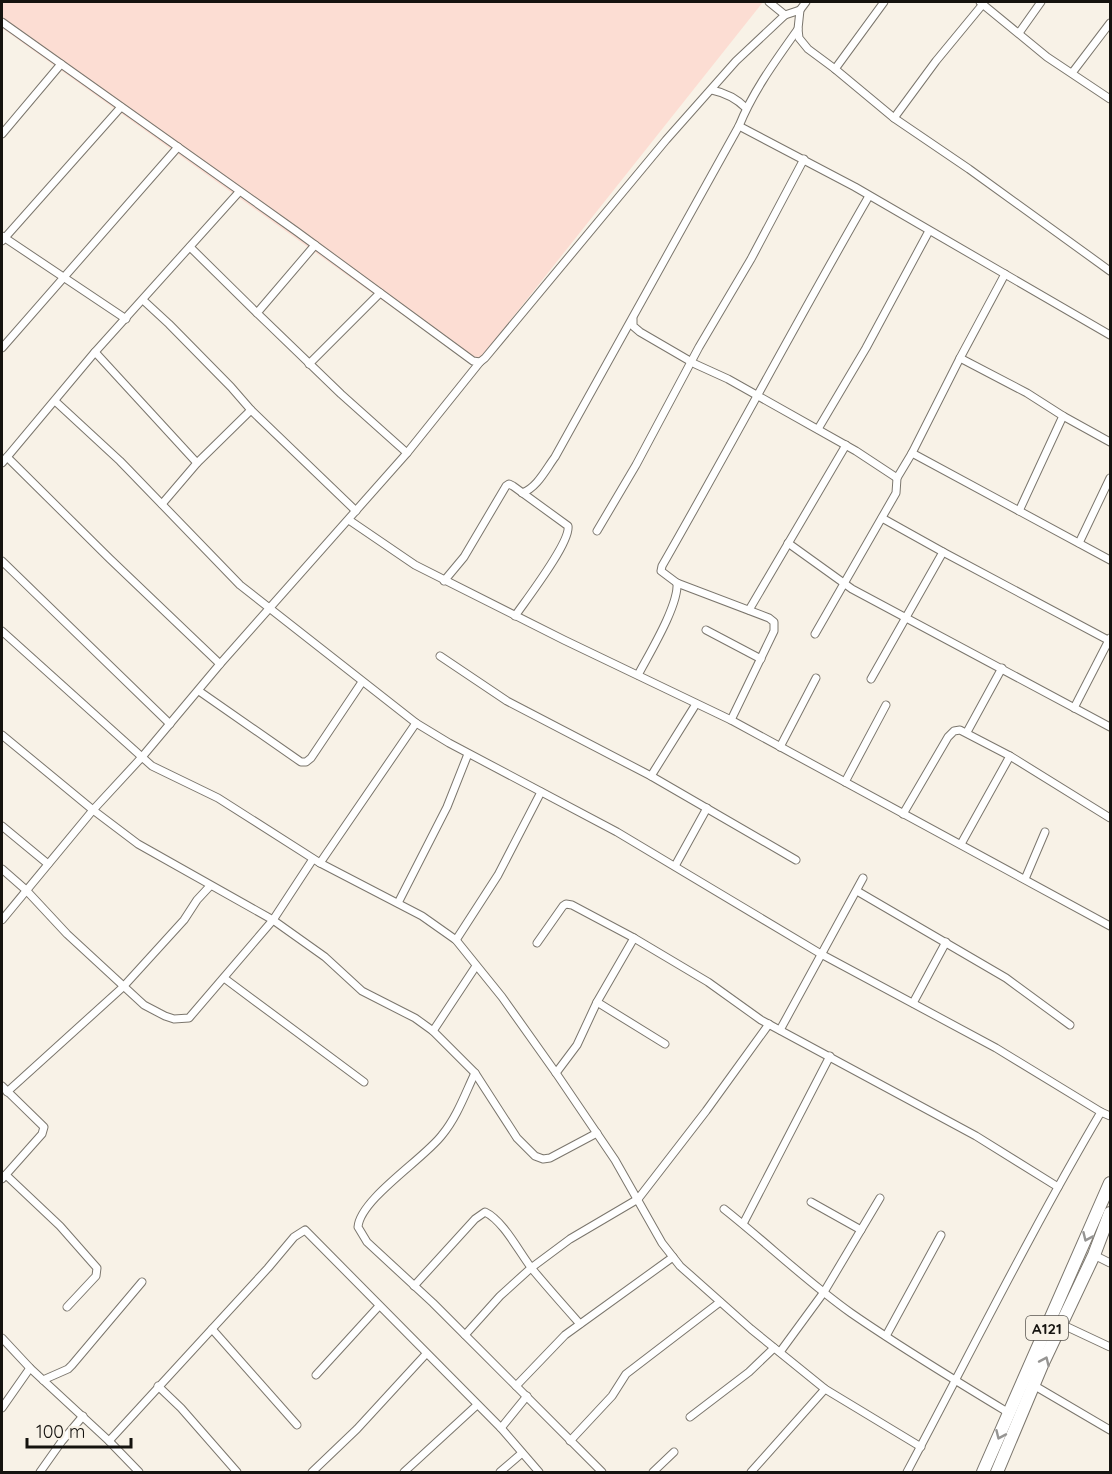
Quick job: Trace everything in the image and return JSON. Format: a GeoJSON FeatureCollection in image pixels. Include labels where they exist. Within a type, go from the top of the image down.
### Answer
{"type":"FeatureCollection","features":[{"type":"Feature","properties":{"kind":"highway","name":"A121"},"geometry":{"type":"LineString","coordinates":[[983,1473],[1110,1183]]}},
{"type":"Feature","properties":{"kind":"highway","name":"A121"},"geometry":{"type":"LineString","coordinates":[[997,1473],[1061,1324],[1094,1255],[1110,1213]]}},
{"type":"Feature","properties":{"kind":"street"},"geometry":{"type":"LineString","coordinates":[[769,2],[785,15]]}},
{"type":"Feature","properties":{"kind":"street"},"geometry":{"type":"LineString","coordinates":[[806,2],[800,10],[798,29],[799,38],[808,49],[894,118],[1110,271]]}},
{"type":"Feature","properties":{"kind":"street"},"geometry":{"type":"LineString","coordinates":[[835,69],[884,2]]}},
{"type":"Feature","properties":{"kind":"street"},"geometry":{"type":"LineString","coordinates":[[1019,33],[1041,2]]}},
{"type":"Feature","properties":{"kind":"street"},"geometry":{"type":"LineString","coordinates":[[894,118],[982,3],[1047,57],[1110,99]]}},
{"type":"Feature","properties":{"kind":"street"},"geometry":{"type":"LineString","coordinates":[[2,920],[93,810],[407,453],[480,362],[736,61],[785,15],[800,10]]}},
{"type":"Feature","properties":{"kind":"street"},"geometry":{"type":"LineString","coordinates":[[2,21],[473,361],[480,362]]}},
{"type":"Feature","properties":{"kind":"street"},"geometry":{"type":"LineString","coordinates":[[1072,73],[1110,23]]}},
{"type":"Feature","properties":{"kind":"street"},"geometry":{"type":"LineString","coordinates":[[522,493],[534,486],[555,457],[739,126],[746,108],[767,72],[798,29]]}},
{"type":"Feature","properties":{"kind":"street"},"geometry":{"type":"LineString","coordinates":[[2,134],[60,64]]}},
{"type":"Feature","properties":{"kind":"street"},"geometry":{"type":"LineString","coordinates":[[712,90],[725,93],[746,108]]}},
{"type":"Feature","properties":{"kind":"street"},"geometry":{"type":"LineString","coordinates":[[121,107],[2,239],[126,319]]}},
{"type":"Feature","properties":{"kind":"street"},"geometry":{"type":"LineString","coordinates":[[739,126],[804,159],[1110,335]]}},
{"type":"Feature","properties":{"kind":"street"},"geometry":{"type":"LineString","coordinates":[[2,348],[178,147]]}},
{"type":"Feature","properties":{"kind":"street"},"geometry":{"type":"LineString","coordinates":[[597,531],[751,259],[804,159]]}},
{"type":"Feature","properties":{"kind":"street"},"geometry":{"type":"LineString","coordinates":[[2,463],[95,352],[239,192]]}},
{"type":"Feature","properties":{"kind":"street"},"geometry":{"type":"LineString","coordinates":[[730,720],[776,627],[774,622],[769,618],[677,583],[661,571],[662,566],[713,479],[756,396],[869,196]]}},
{"type":"Feature","properties":{"kind":"street"},"geometry":{"type":"LineString","coordinates":[[818,429],[866,348],[929,231]]}},
{"type":"Feature","properties":{"kind":"street"},"geometry":{"type":"LineString","coordinates":[[257,313],[315,245]]}},
{"type":"Feature","properties":{"kind":"street"},"geometry":{"type":"LineString","coordinates":[[190,247],[309,364],[407,453]]}},
{"type":"Feature","properties":{"kind":"street"},"geometry":{"type":"LineString","coordinates":[[815,634],[896,493],[897,478],[1005,274]]}},
{"type":"Feature","properties":{"kind":"street"},"geometry":{"type":"LineString","coordinates":[[309,364],[380,293]]}},
{"type":"Feature","properties":{"kind":"street"},"geometry":{"type":"LineString","coordinates":[[143,300],[356,512]]}},
{"type":"Feature","properties":{"kind":"street"},"geometry":{"type":"LineString","coordinates":[[634,315],[633,326],[640,332],[691,362],[728,379],[818,429],[897,478]]}},
{"type":"Feature","properties":{"kind":"street"},"geometry":{"type":"LineString","coordinates":[[95,352],[197,463]]}},
{"type":"Feature","properties":{"kind":"street"},"geometry":{"type":"LineString","coordinates":[[960,358],[1027,393],[1110,442]]}},
{"type":"Feature","properties":{"kind":"street"},"geometry":{"type":"LineString","coordinates":[[55,401],[120,460],[240,585],[416,723],[468,754],[617,832],[821,954],[996,1048],[1110,1116]]}},
{"type":"Feature","properties":{"kind":"street"},"geometry":{"type":"LineString","coordinates":[[162,504],[197,463],[251,410]]}},
{"type":"Feature","properties":{"kind":"street"},"geometry":{"type":"LineString","coordinates":[[1019,511],[1063,416]]}},
{"type":"Feature","properties":{"kind":"street"},"geometry":{"type":"LineString","coordinates":[[749,610],[846,445]]}},
{"type":"Feature","properties":{"kind":"street"},"geometry":{"type":"LineString","coordinates":[[912,453],[1110,560]]}},
{"type":"Feature","properties":{"kind":"street"},"geometry":{"type":"LineString","coordinates":[[8,457],[110,560],[220,664]]}},
{"type":"Feature","properties":{"kind":"street"},"geometry":{"type":"LineString","coordinates":[[1078,543],[1110,478]]}},
{"type":"Feature","properties":{"kind":"street"},"geometry":{"type":"LineString","coordinates":[[444,581],[464,557],[509,484],[568,526],[569,532],[561,549],[515,616]]}},
{"type":"Feature","properties":{"kind":"street"},"geometry":{"type":"LineString","coordinates":[[882,518],[1109,638],[1074,708]]}},
{"type":"Feature","properties":{"kind":"street"},"geometry":{"type":"LineString","coordinates":[[349,520],[403,558],[444,581],[730,720],[1110,927]]}},
{"type":"Feature","properties":{"kind":"street"},"geometry":{"type":"LineString","coordinates":[[788,543],[844,583],[1110,727]]}},
{"type":"Feature","properties":{"kind":"street"},"geometry":{"type":"LineString","coordinates":[[871,679],[943,552]]}},
{"type":"Feature","properties":{"kind":"street"},"geometry":{"type":"LineString","coordinates":[[2,561],[170,724]]}},
{"type":"Feature","properties":{"kind":"street"},"geometry":{"type":"LineString","coordinates":[[638,675],[666,622],[677,583]]}},
{"type":"Feature","properties":{"kind":"street"},"geometry":{"type":"LineString","coordinates":[[706,630],[761,658]]}},
{"type":"Feature","properties":{"kind":"street"},"geometry":{"type":"LineString","coordinates":[[2,631],[152,766],[218,798],[316,861],[422,916],[456,940],[502,997],[556,1073],[638,1198],[662,1243],[680,1266],[825,1389],[921,1447]]}},
{"type":"Feature","properties":{"kind":"street"},"geometry":{"type":"LineString","coordinates":[[440,656],[507,701],[651,776],[796,860]]}},
{"type":"Feature","properties":{"kind":"street"},"geometry":{"type":"LineString","coordinates":[[967,732],[1002,668]]}},
{"type":"Feature","properties":{"kind":"street"},"geometry":{"type":"LineString","coordinates":[[780,747],[816,678]]}},
{"type":"Feature","properties":{"kind":"street"},"geometry":{"type":"LineString","coordinates":[[199,690],[301,762],[306,762],[311,758],[362,682]]}},
{"type":"Feature","properties":{"kind":"street"},"geometry":{"type":"LineString","coordinates":[[651,776],[696,704]]}},
{"type":"Feature","properties":{"kind":"street"},"geometry":{"type":"LineString","coordinates":[[845,782],[886,705]]}},
{"type":"Feature","properties":{"kind":"street"},"geometry":{"type":"LineString","coordinates":[[2,869],[26,890],[67,934],[144,1005],[174,1019],[189,1018],[273,920],[416,723]]}},
{"type":"Feature","properties":{"kind":"street"},"geometry":{"type":"LineString","coordinates":[[903,814],[948,737],[954,731],[960,730],[1011,756],[1110,818]]}},
{"type":"Feature","properties":{"kind":"street"},"geometry":{"type":"LineString","coordinates":[[2,735],[93,810],[145,849],[273,920],[325,957],[362,991],[415,1018],[433,1031],[475,1073],[517,1138],[535,1156],[543,1159],[550,1158],[597,1133]]}},
{"type":"Feature","properties":{"kind":"street"},"geometry":{"type":"LineString","coordinates":[[398,903],[447,807],[468,754]]}},
{"type":"Feature","properties":{"kind":"street"},"geometry":{"type":"LineString","coordinates":[[961,844],[1011,756]]}},
{"type":"Feature","properties":{"kind":"street"},"geometry":{"type":"LineString","coordinates":[[456,940],[498,875],[541,792]]}},
{"type":"Feature","properties":{"kind":"street"},"geometry":{"type":"LineString","coordinates":[[675,866],[707,808]]}},
{"type":"Feature","properties":{"kind":"street"},"geometry":{"type":"LineString","coordinates":[[2,826],[48,864]]}},
{"type":"Feature","properties":{"kind":"street"},"geometry":{"type":"LineString","coordinates":[[1025,879],[1045,832]]}},
{"type":"Feature","properties":{"kind":"street"},"geometry":{"type":"LineString","coordinates":[[780,1030],[863,878]]}},
{"type":"Feature","properties":{"kind":"street"},"geometry":{"type":"LineString","coordinates":[[8,1092],[123,987],[184,920],[196,900],[210,886]]}},
{"type":"Feature","properties":{"kind":"street"},"geometry":{"type":"LineString","coordinates":[[857,891],[1006,978],[1070,1025]]}},
{"type":"Feature","properties":{"kind":"street"},"geometry":{"type":"LineString","coordinates":[[537,943],[562,906],[572,905],[634,938],[708,982],[769,1024],[976,1136],[1058,1187]]}},
{"type":"Feature","properties":{"kind":"street"},"geometry":{"type":"LineString","coordinates":[[556,1073],[577,1045],[597,1002],[634,938]]}},
{"type":"Feature","properties":{"kind":"street"},"geometry":{"type":"LineString","coordinates":[[913,1003],[946,942]]}},
{"type":"Feature","properties":{"kind":"street"},"geometry":{"type":"LineString","coordinates":[[433,1031],[476,966]]}},
{"type":"Feature","properties":{"kind":"street"},"geometry":{"type":"LineString","coordinates":[[224,978],[364,1082]]}},
{"type":"Feature","properties":{"kind":"street"},"geometry":{"type":"LineString","coordinates":[[597,1002],[664,1044]]}},
{"type":"Feature","properties":{"kind":"street"},"geometry":{"type":"LineString","coordinates":[[465,1335],[500,1296],[531,1268],[570,1239],[638,1198],[706,1111],[769,1024]]}},
{"type":"Feature","properties":{"kind":"street"},"geometry":{"type":"LineString","coordinates":[[743,1224],[830,1056]]}},
{"type":"Feature","properties":{"kind":"street"},"geometry":{"type":"LineString","coordinates":[[475,1073],[451,1124],[432,1147],[402,1170],[359,1219],[359,1229],[367,1242],[465,1335],[602,1473]]}},
{"type":"Feature","properties":{"kind":"street"},"geometry":{"type":"LineString","coordinates":[[2,1086],[44,1127],[42,1134],[4,1177],[60,1226],[97,1268],[96,1276],[67,1307]]}},
{"type":"Feature","properties":{"kind":"street"},"geometry":{"type":"LineString","coordinates":[[907,1473],[1058,1187],[1101,1112]]}},
{"type":"Feature","properties":{"kind":"street"},"geometry":{"type":"LineString","coordinates":[[690,1417],[777,1350],[824,1292],[880,1198]]}},
{"type":"Feature","properties":{"kind":"street"},"geometry":{"type":"LineString","coordinates":[[811,1202],[861,1230]]}},
{"type":"Feature","properties":{"kind":"street"},"geometry":{"type":"LineString","coordinates":[[724,1209],[824,1292],[886,1336],[1010,1414]]}},
{"type":"Feature","properties":{"kind":"street"},"geometry":{"type":"LineString","coordinates":[[414,1286],[475,1219],[485,1212],[509,1236],[531,1268],[580,1324]]}},
{"type":"Feature","properties":{"kind":"street"},"geometry":{"type":"LineString","coordinates":[[109,1442],[294,1237],[305,1230],[501,1428],[538,1473]]}},
{"type":"Feature","properties":{"kind":"street"},"geometry":{"type":"LineString","coordinates":[[886,1336],[941,1235]]}},
{"type":"Feature","properties":{"kind":"street"},"geometry":{"type":"LineString","coordinates":[[1094,1255],[1110,1263]]}},
{"type":"Feature","properties":{"kind":"street"},"geometry":{"type":"LineString","coordinates":[[516,1386],[565,1335],[673,1257]]}},
{"type":"Feature","properties":{"kind":"street"},"geometry":{"type":"LineString","coordinates":[[43,1380],[68,1369],[142,1282]]}},
{"type":"Feature","properties":{"kind":"street"},"geometry":{"type":"LineString","coordinates":[[570,1441],[612,1396],[626,1374],[720,1302]]}},
{"type":"Feature","properties":{"kind":"street"},"geometry":{"type":"LineString","coordinates":[[316,1375],[379,1306]]}},
{"type":"Feature","properties":{"kind":"street"},"geometry":{"type":"LineString","coordinates":[[1061,1324],[1110,1347]]}},
{"type":"Feature","properties":{"kind":"street"},"geometry":{"type":"LineString","coordinates":[[212,1329],[297,1425]]}},
{"type":"Feature","properties":{"kind":"street"},"geometry":{"type":"LineString","coordinates":[[2,1338],[139,1473]]}},
{"type":"Feature","properties":{"kind":"street"},"geometry":{"type":"LineString","coordinates":[[312,1473],[357,1429],[426,1354]]}},
{"type":"Feature","properties":{"kind":"street"},"geometry":{"type":"LineString","coordinates":[[2,1408],[30,1368]]}},
{"type":"Feature","properties":{"kind":"street"},"geometry":{"type":"LineString","coordinates":[[158,1386],[181,1407],[237,1473]]}},
{"type":"Feature","properties":{"kind":"street"},"geometry":{"type":"LineString","coordinates":[[1035,1386],[1110,1430]]}},
{"type":"Feature","properties":{"kind":"street"},"geometry":{"type":"LineString","coordinates":[[751,1473],[825,1389]]}},
{"type":"Feature","properties":{"kind":"street"},"geometry":{"type":"LineString","coordinates":[[501,1428],[527,1396]]}},
{"type":"Feature","properties":{"kind":"street"},"geometry":{"type":"LineString","coordinates":[[404,1473],[477,1404]]}},
{"type":"Feature","properties":{"kind":"street"},"geometry":{"type":"LineString","coordinates":[[40,1473],[83,1416]]}},
{"type":"Feature","properties":{"kind":"street"},"geometry":{"type":"LineString","coordinates":[[653,1473],[674,1452]]}},
{"type":"Feature","properties":{"kind":"street"},"geometry":{"type":"LineString","coordinates":[[500,1473],[522,1453]]}},
{"type":"Feature","properties":{"kind":"shaded area"},"geometry":{"type":"Polygon","coordinates":[[[2,2],[763,2],[474,366],[2,28],[2,2]]]}}]}
